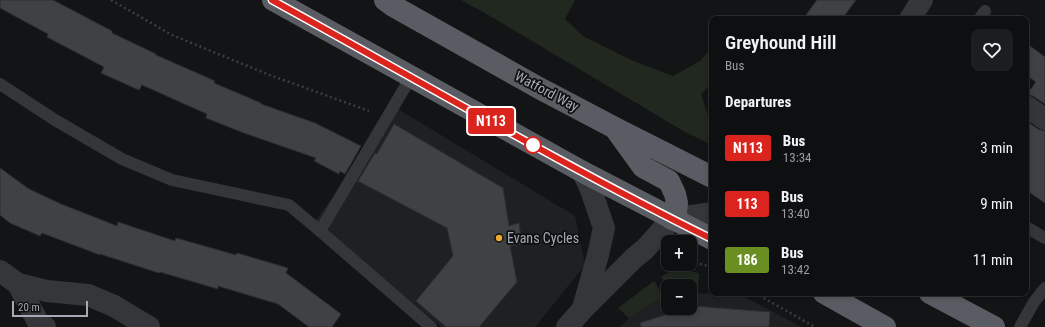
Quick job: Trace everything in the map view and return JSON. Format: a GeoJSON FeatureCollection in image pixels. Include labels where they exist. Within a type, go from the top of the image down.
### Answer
{"type":"FeatureCollection","features":[{"type":"Feature","properties":{"kind":"highway"},"geometry":{"type":"LineString","coordinates":[[272,0],[583,172],[672,219],[709,237]]}},
{"type":"Feature","properties":{"kind":"highway","name":"Watford Way"},"geometry":{"type":"LineString","coordinates":[[385,0],[393,6],[533,84],[615,128],[709,175]]}},
{"type":"Feature","properties":{"kind":"highway"},"geometry":{"type":"LineString","coordinates":[[615,128],[643,167],[669,181],[677,203],[676,212],[672,219]]}},
{"type":"Feature","properties":{"kind":"highway"},"geometry":{"type":"LineString","coordinates":[[829,296],[886,327]]}},
{"type":"Feature","properties":{"kind":"highway"},"geometry":{"type":"LineString","coordinates":[[936,296],[994,327]]}},
{"type":"Feature","properties":{"kind":"street"},"geometry":{"type":"LineString","coordinates":[[912,16],[922,0]]}},
{"type":"Feature","properties":{"kind":"street"},"geometry":{"type":"LineString","coordinates":[[1029,108],[1045,119]]}},
{"type":"Feature","properties":{"kind":"street"},"geometry":{"type":"LineString","coordinates":[[583,172],[604,228],[583,309]]}},
{"type":"Feature","properties":{"kind":"street"},"geometry":{"type":"LineString","coordinates":[[567,327],[672,219],[709,213]]}},
{"type":"Feature","properties":{"kind":"street"},"geometry":{"type":"LineString","coordinates":[[0,271],[18,284],[47,291],[88,294],[114,306],[149,327]]}},
{"type":"Feature","properties":{"kind":"street"},"geometry":{"type":"LineString","coordinates":[[18,284],[38,322],[45,327]]}},
{"type":"Feature","properties":{"kind":"lane"},"geometry":{"type":"LineString","coordinates":[[320,231],[410,77]]}},
{"type":"Feature","properties":{"kind":"lane"},"geometry":{"type":"LineString","coordinates":[[0,84],[55,120],[122,159],[172,180],[289,205],[431,327]]}},
{"type":"Feature","properties":{"kind":"lane"},"geometry":{"type":"LineString","coordinates":[[1029,229],[1045,238]]}},
{"type":"Feature","properties":{"kind":"lane"},"geometry":{"type":"LineString","coordinates":[[1020,327],[1034,302],[1045,288]]}},
{"type":"Feature","properties":{"kind":"path"},"geometry":{"type":"LineString","coordinates":[[111,0],[172,35],[267,74],[374,113]]}},
{"type":"Feature","properties":{"kind":"path"},"geometry":{"type":"LineString","coordinates":[[697,264],[709,268]]}},
{"type":"Feature","properties":{"kind":"path"},"geometry":{"type":"LineString","coordinates":[[761,296],[815,327]]}},
{"type":"Feature","properties":{"kind":"shaded area"},"geometry":{"type":"Polygon","coordinates":[[[461,0],[575,0],[565,19],[583,36],[631,60],[673,76],[700,61],[709,50],[709,86],[701,94],[709,118],[709,144],[685,132],[461,0]]]}},
{"type":"Feature","properties":{"kind":"shaded area"},"geometry":{"type":"Polygon","coordinates":[[[398,109],[575,216],[585,265],[535,327],[441,327],[315,221],[398,109]]]}},
{"type":"Feature","properties":{"kind":"shaded area"},"geometry":{"type":"Polygon","coordinates":[[[671,271],[699,273],[698,294],[697,279],[662,279],[661,277],[671,271]]]}},
{"type":"Feature","properties":{"kind":"shaded area"},"geometry":{"type":"Polygon","coordinates":[[[654,281],[661,292],[661,300],[650,304],[629,318],[618,308],[654,281]]]}},
{"type":"Feature","properties":{"kind":"shaded area"},"geometry":{"type":"Polygon","coordinates":[[[709,293],[709,296],[743,296],[802,327],[620,327],[629,318],[650,304],[661,300],[661,315],[697,315],[697,294],[709,293]]]}},
{"type":"Feature","properties":{"kind":"building"},"geometry":{"type":"Polygon","coordinates":[[[0,0],[53,0],[112,31],[112,33],[156,55],[215,81],[214,83],[261,104],[315,123],[361,146],[345,174],[340,171],[339,174],[314,161],[316,158],[206,118],[207,114],[142,85],[139,90],[101,73],[104,67],[47,37],[48,34],[0,8],[0,0]]]}},
{"type":"Feature","properties":{"kind":"building"},"geometry":{"type":"Polygon","coordinates":[[[817,0],[856,0],[844,16],[805,16],[817,0]]]}},
{"type":"Feature","properties":{"kind":"building"},"geometry":{"type":"Polygon","coordinates":[[[1029,45],[1045,57],[1045,104],[1029,95],[1029,91],[1036,82],[1029,77],[1029,45]]]}},
{"type":"Feature","properties":{"kind":"building"},"geometry":{"type":"Polygon","coordinates":[[[1029,123],[1038,129],[1045,131],[1045,203],[1029,192],[1029,123]]]}},
{"type":"Feature","properties":{"kind":"building"},"geometry":{"type":"Polygon","coordinates":[[[394,124],[503,188],[509,226],[519,223],[522,244],[510,246],[517,282],[479,327],[446,327],[416,301],[453,256],[447,228],[358,181],[375,153],[377,154],[394,124]]]}},
{"type":"Feature","properties":{"kind":"building"},"geometry":{"type":"Polygon","coordinates":[[[0,168],[29,189],[61,204],[117,226],[118,222],[175,241],[176,238],[236,255],[237,253],[288,268],[286,273],[341,314],[332,327],[309,327],[278,304],[218,286],[218,289],[160,272],[159,273],[100,255],[42,233],[40,236],[10,223],[0,215],[0,168]]]}},
{"type":"Feature","properties":{"kind":"building"},"geometry":{"type":"Polygon","coordinates":[[[697,306],[770,312],[769,327],[641,327],[640,323],[665,315],[697,315],[697,306]]]}},
{"type":"Feature","properties":{"kind":"bus line","name":"N113"},"geometry":{"type":"LineString","coordinates":[[272,0],[583,172],[709,238]]}},
{"type":"Feature","properties":{"kind":"place","name":"Evans Cycles"},"geometry":{"type":"Point","coordinates":[499,238]}}]}
